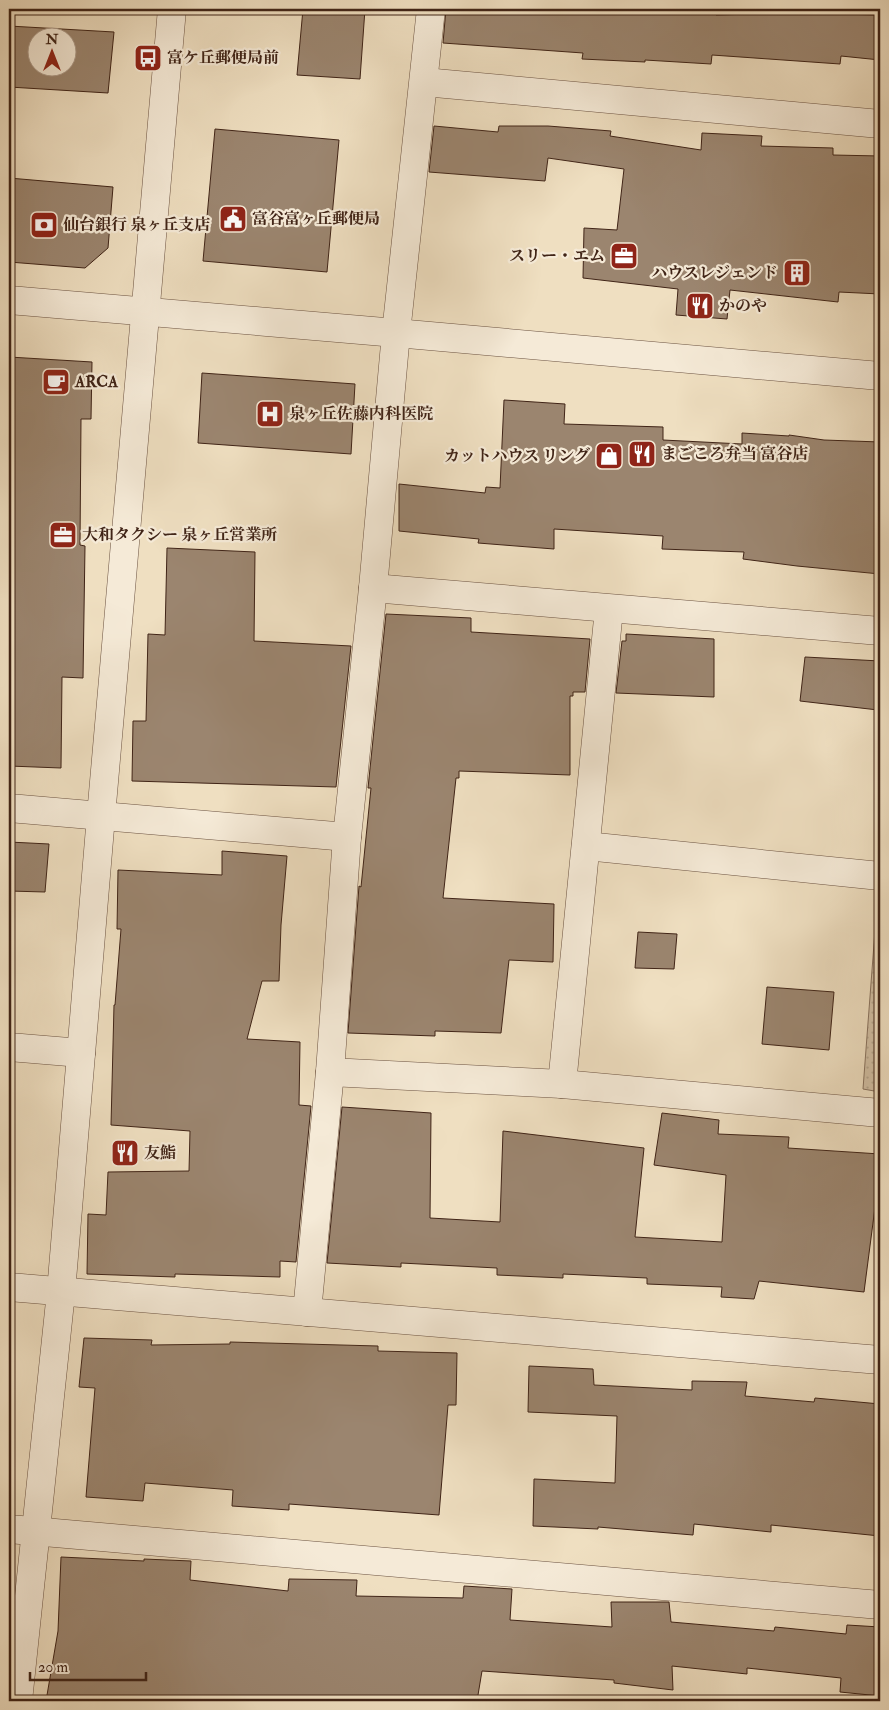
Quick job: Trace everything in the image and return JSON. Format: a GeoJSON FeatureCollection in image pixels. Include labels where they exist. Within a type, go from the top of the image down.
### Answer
{"type":"FeatureCollection","features":[{"type":"Feature","properties":{"kind":"street"},"geometry":{"type":"LineString","coordinates":[[18,1701],[61,1292],[144,311],[172,9]]}},
{"type":"Feature","properties":{"kind":"street"},"geometry":{"type":"LineString","coordinates":[[307,1312],[330,1072],[347,837],[373,588],[396,333],[431,9]]}},
{"type":"Feature","properties":{"kind":"street"},"geometry":{"type":"LineString","coordinates":[[424,82],[880,124]]}},
{"type":"Feature","properties":{"kind":"street"},"geometry":{"type":"LineString","coordinates":[[9,300],[880,376]]}},
{"type":"Feature","properties":{"kind":"street"},"geometry":{"type":"LineString","coordinates":[[373,588],[880,631]]}},
{"type":"Feature","properties":{"kind":"street"},"geometry":{"type":"LineString","coordinates":[[562,1084],[609,609]]}},
{"type":"Feature","properties":{"kind":"street"},"geometry":{"type":"LineString","coordinates":[[9,808],[347,837]]}},
{"type":"Feature","properties":{"kind":"street"},"geometry":{"type":"LineString","coordinates":[[586,846],[880,876]]}},
{"type":"Feature","properties":{"kind":"street"},"geometry":{"type":"LineString","coordinates":[[9,1047],[81,1053]]}},
{"type":"Feature","properties":{"kind":"street"},"geometry":{"type":"LineString","coordinates":[[330,1072],[562,1084],[880,1113]]}},
{"type":"Feature","properties":{"kind":"street"},"geometry":{"type":"LineString","coordinates":[[9,1287],[880,1360]]}},
{"type":"Feature","properties":{"kind":"street"},"geometry":{"type":"LineString","coordinates":[[9,1528],[880,1605]]}},
{"type":"Feature","properties":{"kind":"shaded area"},"geometry":{"type":"Polygon","coordinates":[[[878,891],[880,891],[880,1092],[863,1089],[878,891]]]}},
{"type":"Feature","properties":{"kind":"building"},"geometry":{"type":"Polygon","coordinates":[[[303,9],[365,9],[360,79],[297,75],[303,9]]]}},
{"type":"Feature","properties":{"kind":"building"},"geometry":{"type":"Polygon","coordinates":[[[446,9],[717,9],[716,15],[792,13],[880,15],[880,60],[841,56],[840,64],[712,55],[711,64],[645,60],[645,62],[582,59],[583,53],[443,43],[446,9]]]}},
{"type":"Feature","properties":{"kind":"building"},"geometry":{"type":"Polygon","coordinates":[[[9,26],[44,28],[28,28],[28,78],[78,78],[78,30],[114,32],[108,93],[9,87],[9,26]]]}},
{"type":"Feature","properties":{"kind":"building"},"geometry":{"type":"Polygon","coordinates":[[[434,126],[498,132],[499,126],[548,126],[611,131],[610,136],[701,150],[702,133],[762,136],[761,146],[833,148],[833,155],[880,156],[880,294],[839,292],[838,302],[730,290],[727,319],[676,315],[678,289],[583,278],[584,228],[617,230],[624,169],[548,158],[545,181],[429,172],[434,126]]]}},
{"type":"Feature","properties":{"kind":"building"},"geometry":{"type":"Polygon","coordinates":[[[215,129],[339,140],[327,272],[203,261],[215,129]]]}},
{"type":"Feature","properties":{"kind":"building"},"geometry":{"type":"Polygon","coordinates":[[[9,178],[113,187],[108,248],[85,268],[9,262],[9,178]]]}},
{"type":"Feature","properties":{"kind":"building"},"geometry":{"type":"Polygon","coordinates":[[[9,357],[92,362],[91,419],[81,419],[80,545],[85,546],[83,678],[62,677],[61,768],[9,766],[9,357]]]}},
{"type":"Feature","properties":{"kind":"building"},"geometry":{"type":"Polygon","coordinates":[[[202,373],[355,384],[351,454],[198,443],[202,373]]]}},
{"type":"Feature","properties":{"kind":"building"},"geometry":{"type":"Polygon","coordinates":[[[504,400],[565,404],[564,424],[663,427],[663,440],[742,444],[742,433],[789,435],[824,440],[880,442],[880,574],[743,559],[744,552],[662,549],[663,536],[554,529],[554,549],[478,543],[479,539],[399,531],[399,484],[485,493],[486,487],[500,488],[504,400]]]}},
{"type":"Feature","properties":{"kind":"building"},"geometry":{"type":"Polygon","coordinates":[[[167,548],[255,552],[254,641],[351,646],[336,787],[132,781],[133,721],[146,721],[148,634],[165,635],[167,548]]]}},
{"type":"Feature","properties":{"kind":"building"},"geometry":{"type":"Polygon","coordinates":[[[386,614],[471,618],[471,632],[590,639],[585,692],[573,692],[573,696],[570,696],[570,775],[459,771],[459,778],[456,778],[443,898],[554,904],[553,962],[509,960],[501,1033],[435,1031],[435,1036],[348,1033],[359,886],[361,887],[371,788],[368,788],[386,614]]]}},
{"type":"Feature","properties":{"kind":"building"},"geometry":{"type":"Polygon","coordinates":[[[626,634],[714,639],[714,697],[616,693],[622,641],[626,641],[626,634]]]}},
{"type":"Feature","properties":{"kind":"building"},"geometry":{"type":"Polygon","coordinates":[[[805,657],[880,661],[878,710],[800,701],[805,657]]]}},
{"type":"Feature","properties":{"kind":"building"},"geometry":{"type":"Polygon","coordinates":[[[9,842],[49,844],[45,892],[9,891],[9,842]]]}},
{"type":"Feature","properties":{"kind":"building"},"geometry":{"type":"Polygon","coordinates":[[[222,851],[287,856],[281,925],[279,981],[262,981],[247,1039],[300,1042],[299,1105],[311,1106],[296,1262],[280,1261],[280,1277],[175,1274],[175,1277],[87,1274],[88,1214],[106,1215],[108,1172],[189,1171],[190,1131],[111,1125],[114,1005],[121,929],[117,929],[118,870],[222,875],[222,851]]]}},
{"type":"Feature","properties":{"kind":"building"},"geometry":{"type":"Polygon","coordinates":[[[638,932],[677,934],[674,969],[635,968],[638,932]]]}},
{"type":"Feature","properties":{"kind":"building"},"geometry":{"type":"Polygon","coordinates":[[[767,987],[834,992],[829,1050],[762,1044],[767,987]]]}},
{"type":"Feature","properties":{"kind":"building"},"geometry":{"type":"Polygon","coordinates":[[[342,1107],[431,1113],[430,1218],[500,1222],[503,1131],[644,1148],[635,1237],[722,1242],[726,1175],[654,1165],[662,1113],[719,1120],[718,1134],[789,1137],[788,1148],[880,1154],[880,1193],[877,1192],[864,1292],[759,1281],[754,1299],[721,1297],[722,1287],[647,1284],[647,1278],[563,1274],[563,1278],[497,1275],[497,1268],[401,1263],[401,1267],[327,1263],[342,1107]]]}},
{"type":"Feature","properties":{"kind":"building"},"geometry":{"type":"Polygon","coordinates":[[[84,1338],[152,1340],[151,1345],[230,1344],[230,1342],[378,1346],[378,1351],[457,1353],[456,1405],[448,1405],[439,1515],[289,1504],[289,1510],[232,1506],[233,1490],[145,1483],[143,1501],[86,1497],[95,1388],[79,1387],[84,1338]]]}},
{"type":"Feature","properties":{"kind":"building"},"geometry":{"type":"Polygon","coordinates":[[[529,1366],[593,1369],[594,1385],[692,1390],[692,1381],[747,1382],[745,1396],[814,1402],[815,1398],[880,1404],[880,1536],[771,1525],[771,1532],[694,1524],[693,1535],[598,1527],[598,1529],[533,1526],[534,1479],[615,1483],[617,1416],[528,1412],[529,1366]]]}},
{"type":"Feature","properties":{"kind":"building"},"geometry":{"type":"Polygon","coordinates":[[[61,1557],[191,1561],[190,1580],[288,1591],[289,1579],[357,1580],[356,1596],[463,1598],[464,1586],[512,1589],[510,1620],[612,1627],[611,1602],[669,1602],[671,1622],[774,1631],[775,1627],[846,1634],[847,1625],[880,1627],[880,1696],[840,1692],[841,1678],[747,1668],[747,1674],[672,1666],[673,1690],[614,1683],[614,1680],[482,1671],[477,1701],[46,1701],[58,1631],[61,1557]]]}},
{"type":"Feature","properties":{"kind":"place","name":"富ケ丘郵便局前"},"geometry":{"type":"Point","coordinates":[148,58]}},
{"type":"Feature","properties":{"kind":"place","name":"富谷富ヶ丘郵便局"},"geometry":{"type":"Point","coordinates":[233,219]}},
{"type":"Feature","properties":{"kind":"place","name":"仙台銀行 泉ヶ丘支店"},"geometry":{"type":"Point","coordinates":[44,225]}},
{"type":"Feature","properties":{"kind":"place","name":"スリー・エム"},"geometry":{"type":"Point","coordinates":[624,256]}},
{"type":"Feature","properties":{"kind":"place","name":"ハウスレジェンド"},"geometry":{"type":"Point","coordinates":[797,273]}},
{"type":"Feature","properties":{"kind":"place","name":"かのや"},"geometry":{"type":"Point","coordinates":[700,306]}},
{"type":"Feature","properties":{"kind":"place","name":"ARCA"},"geometry":{"type":"Point","coordinates":[56,382]}},
{"type":"Feature","properties":{"kind":"place","name":"泉ヶ丘佐藤内科医院"},"geometry":{"type":"Point","coordinates":[270,414]}},
{"type":"Feature","properties":{"kind":"place","name":"まごころ弁当 富谷店"},"geometry":{"type":"Point","coordinates":[642,454]}},
{"type":"Feature","properties":{"kind":"place","name":"カットハウス リング"},"geometry":{"type":"Point","coordinates":[609,456]}},
{"type":"Feature","properties":{"kind":"place","name":"大和タクシー 泉ヶ丘営業所"},"geometry":{"type":"Point","coordinates":[63,535]}},
{"type":"Feature","properties":{"kind":"place","name":"友鮨"},"geometry":{"type":"Point","coordinates":[125,1153]}}]}
